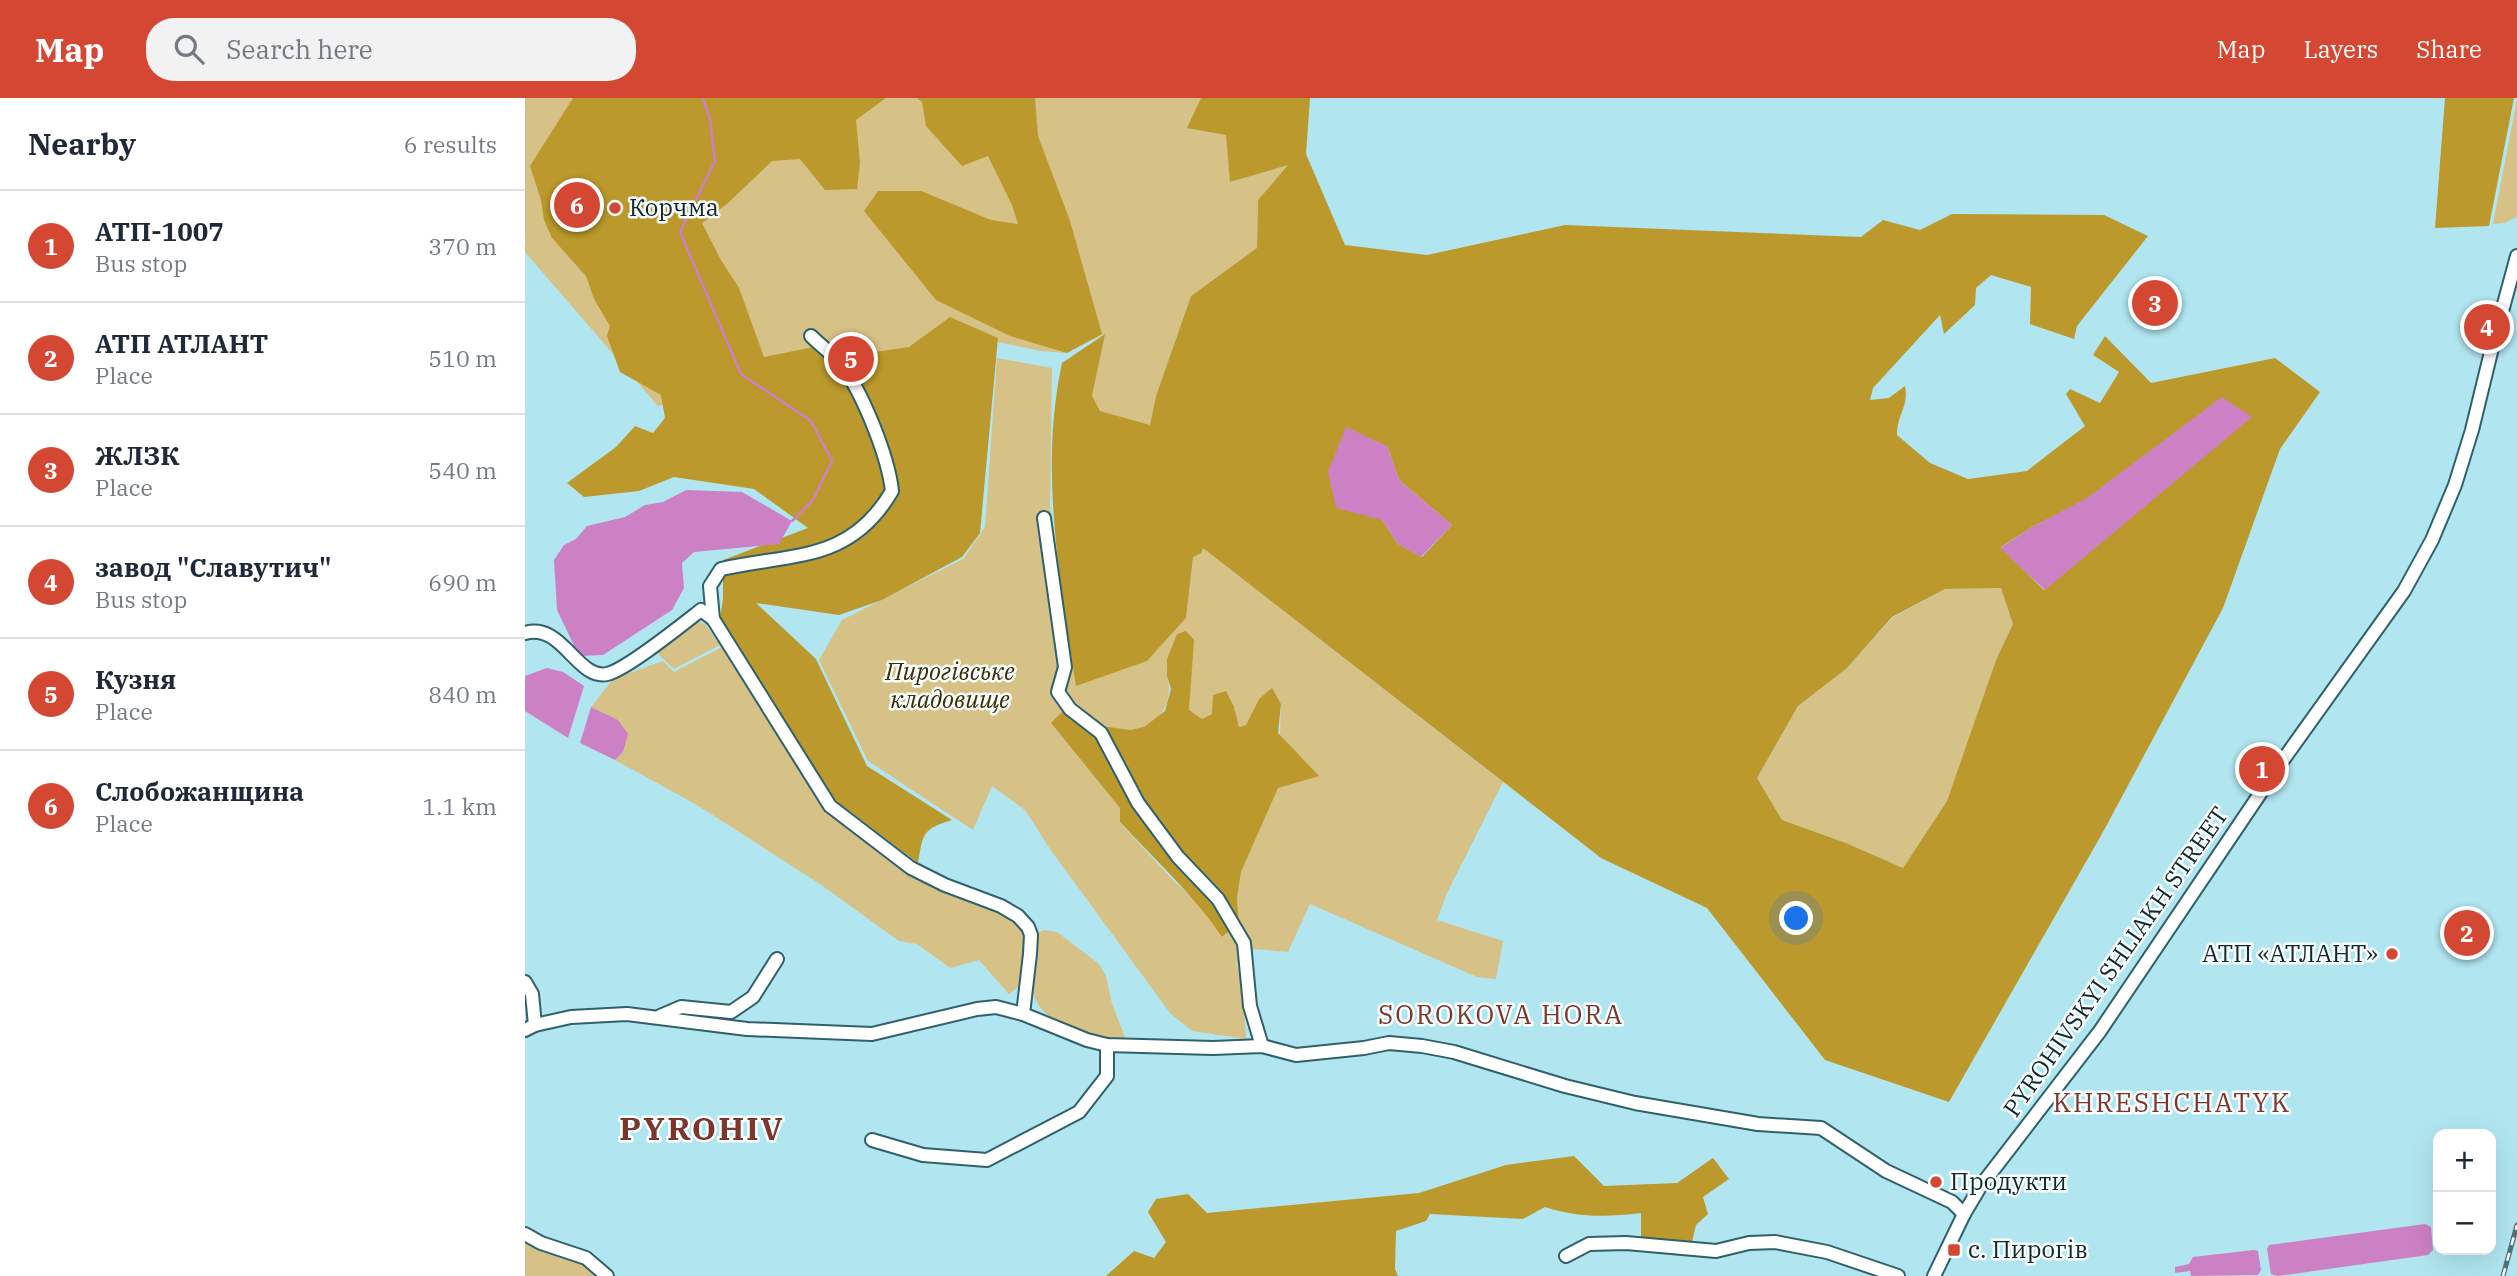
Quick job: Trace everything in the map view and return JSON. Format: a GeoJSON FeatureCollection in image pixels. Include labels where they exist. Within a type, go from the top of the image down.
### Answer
{"type":"FeatureCollection","features":[{"type":"Feature","properties":{"kind":"street","name":"PYROHIVSKYI SHLIAKH STREET"},"geometry":{"type":"LineString","coordinates":[[1934,1276],[1980,1187],[2100,1031],[2278,767],[2404,591],[2432,540],[2455,485],[2517,256]]}},
{"type":"Feature","properties":{"kind":"street"},"geometry":{"type":"LineString","coordinates":[[713,619],[710,586],[721,569],[828,550],[857,533],[875,517],[892,491],[890,472],[860,397],[839,362],[811,337]]}},
{"type":"Feature","properties":{"kind":"street"},"geometry":{"type":"LineString","coordinates":[[1044,518],[1065,667],[1058,692],[1070,709],[1101,733],[1138,803],[1178,857],[1217,898],[1244,943],[1250,1006],[1262,1046]]}},
{"type":"Feature","properties":{"kind":"street"},"geometry":{"type":"LineString","coordinates":[[525,633],[534,630],[554,637],[577,660],[597,674],[608,674],[638,656],[701,610],[710,599]]}},
{"type":"Feature","properties":{"kind":"street"},"geometry":{"type":"LineString","coordinates":[[701,610],[713,619],[830,806],[911,867],[945,885],[1001,906],[1018,916],[1028,927],[1031,935],[1030,954],[1023,1014]]}},
{"type":"Feature","properties":{"kind":"street"},"geometry":{"type":"LineString","coordinates":[[660,1016],[681,1007],[731,1012],[753,997],[777,959]]}},
{"type":"Feature","properties":{"kind":"street"},"geometry":{"type":"LineString","coordinates":[[525,982],[532,994],[530,1028],[585,1016],[627,1014],[660,1016],[747,1029],[872,1034],[996,1007],[1023,1014],[1087,1040],[1107,1045],[1201,1048],[1262,1046],[1296,1055],[1364,1048],[1389,1042],[1422,1046],[1454,1052],[1565,1086],[1635,1103],[1758,1124],[1821,1129],[1886,1171],[1952,1202],[1964,1214]]}},
{"type":"Feature","properties":{"kind":"street"},"geometry":{"type":"LineString","coordinates":[[872,1140],[923,1155],[986,1160],[1079,1112],[1107,1076],[1107,1045]]}},
{"type":"Feature","properties":{"kind":"street"},"geometry":{"type":"LineString","coordinates":[[525,1234],[586,1258],[607,1276]]}},
{"type":"Feature","properties":{"kind":"street"},"geometry":{"type":"LineString","coordinates":[[1566,1256],[1589,1244],[1626,1243],[1716,1251],[1749,1243],[1775,1242],[1827,1252],[1898,1276]]}},
{"type":"Feature","properties":{"kind":"green space"},"geometry":{"type":"Polygon","coordinates":[[[525,98],[1201,98],[1188,128],[1226,134],[1231,182],[1289,164],[1258,200],[1257,248],[1191,296],[1156,396],[1150,426],[1099,411],[1092,396],[1104,334],[1067,353],[1041,351],[988,340],[658,406],[525,252],[525,98]]]}},
{"type":"Feature","properties":{"kind":"green space"},"geometry":{"type":"Polygon","coordinates":[[[2517,99],[2517,217],[2504,223],[2493,224],[2517,99]]]}},
{"type":"Feature","properties":{"kind":"green space","name":"Пирогівське кладовище"},"geometry":{"type":"Polygon","coordinates":[[[997,358],[1052,368],[1050,505],[1076,685],[1147,661],[1186,618],[1193,557],[1203,548],[1503,782],[1447,893],[1437,920],[1503,941],[1496,979],[1477,977],[1310,904],[1288,952],[1254,949],[1236,964],[1242,978],[1246,1039],[1192,1031],[1170,1013],[1050,849],[1025,810],[992,786],[973,830],[868,761],[819,660],[842,620],[963,559],[985,527],[997,358]],[[1192,659],[1167,676],[1169,695],[1166,704],[1156,719],[1148,725],[1123,730],[1079,723],[1051,723],[1120,808],[1120,823],[1202,907],[1223,937],[1239,923],[1237,898],[1241,872],[1278,787],[1281,704],[1272,689],[1259,699],[1246,725],[1238,727],[1234,707],[1202,719],[1189,710],[1192,659]]]}},
{"type":"Feature","properties":{"kind":"green space"},"geometry":{"type":"Polygon","coordinates":[[[2001,588],[2013,624],[1996,660],[1947,801],[1903,868],[1846,843],[1782,820],[1757,778],[1798,706],[1847,668],[1892,618],[1945,589],[2001,588]]]}},
{"type":"Feature","properties":{"kind":"green space"},"geometry":{"type":"Polygon","coordinates":[[[695,620],[705,624],[720,645],[674,669],[654,650],[695,620]]]}},
{"type":"Feature","properties":{"kind":"green space"},"geometry":{"type":"Polygon","coordinates":[[[722,647],[825,810],[895,863],[1008,914],[1022,927],[1026,935],[1018,987],[1009,994],[979,960],[950,968],[917,944],[899,941],[820,884],[697,805],[615,760],[623,752],[618,720],[591,707],[613,679],[663,661],[674,672],[722,647]]]}},
{"type":"Feature","properties":{"kind":"green space"},"geometry":{"type":"Polygon","coordinates":[[[1044,930],[1057,932],[1099,964],[1106,976],[1112,1004],[1125,1037],[1116,1042],[1078,1031],[1053,1019],[1044,1011],[1033,989],[1032,975],[1034,934],[1044,930]]]}},
{"type":"Feature","properties":{"kind":"green space"},"geometry":{"type":"Polygon","coordinates":[[[525,1234],[586,1258],[607,1276],[525,1276],[525,1234]]]}},
{"type":"Feature","properties":{"kind":"shaded area"},"geometry":{"type":"Polygon","coordinates":[[[573,98],[886,98],[856,120],[860,163],[857,189],[825,190],[800,159],[772,161],[728,203],[702,223],[739,288],[764,357],[819,346],[856,388],[861,354],[909,347],[950,317],[998,338],[980,533],[962,557],[882,600],[839,615],[756,603],[816,659],[867,766],[952,820],[929,830],[921,845],[918,863],[836,801],[720,620],[723,560],[808,528],[754,489],[674,477],[639,491],[584,497],[567,483],[616,447],[635,426],[653,433],[665,418],[661,395],[620,372],[607,336],[610,326],[594,299],[586,276],[552,238],[544,220],[541,200],[530,166],[573,98]]]}},
{"type":"Feature","properties":{"kind":"shaded area"},"geometry":{"type":"Polygon","coordinates":[[[917,98],[1035,98],[1038,136],[1070,221],[1102,334],[1067,353],[1010,336],[936,300],[864,211],[878,191],[921,191],[991,220],[1018,224],[1012,205],[988,156],[962,166],[926,126],[922,102],[917,98]]]}},
{"type":"Feature","properties":{"kind":"shaded area"},"geometry":{"type":"Polygon","coordinates":[[[1201,98],[1310,98],[1306,154],[1345,245],[1427,255],[1565,225],[1861,237],[1883,220],[1920,230],[1952,214],[2104,215],[2148,236],[2077,326],[2074,339],[2030,324],[2031,287],[1991,275],[1976,288],[1975,305],[1944,334],[1940,315],[1873,388],[1870,400],[1889,398],[1905,386],[1906,394],[1897,435],[1930,463],[1968,479],[2027,471],[2085,426],[2066,394],[2070,389],[2100,403],[2119,372],[2093,355],[2105,336],[2151,383],[2275,358],[2320,392],[2280,449],[2223,608],[2103,832],[1949,1102],[1825,1060],[1707,908],[1601,858],[1203,548],[1201,553],[1193,557],[1186,618],[1147,661],[1076,686],[1058,565],[1052,484],[1055,403],[1062,363],[1105,334],[1092,396],[1100,411],[1150,425],[1156,396],[1191,296],[1257,248],[1258,200],[1288,165],[1230,182],[1226,135],[1187,128],[1201,98]],[[1387,446],[1382,520],[1398,544],[1422,557],[1452,525],[1399,480],[1387,446]],[[2136,462],[2087,499],[2032,527],[2001,547],[2044,590],[2136,462]],[[2001,588],[1945,589],[1892,617],[1847,668],[1798,706],[1757,778],[1782,820],[1846,843],[1903,868],[1947,801],[1996,660],[2013,624],[2001,588]]]}},
{"type":"Feature","properties":{"kind":"shaded area"},"geometry":{"type":"Polygon","coordinates":[[[2445,98],[2514,98],[2489,226],[2435,228],[2445,98]]]}},
{"type":"Feature","properties":{"kind":"shaded area"},"geometry":{"type":"Polygon","coordinates":[[[2222,397],[2252,417],[2045,590],[2000,548],[2032,527],[2087,498],[2222,397]]]}},
{"type":"Feature","properties":{"kind":"shaded area"},"geometry":{"type":"Polygon","coordinates":[[[1346,427],[1387,446],[1399,480],[1452,525],[1421,557],[1398,544],[1382,520],[1336,508],[1328,472],[1346,427]]]}},
{"type":"Feature","properties":{"kind":"shaded area"},"geometry":{"type":"Polygon","coordinates":[[[686,490],[742,492],[792,521],[779,544],[694,552],[682,563],[684,588],[672,610],[603,655],[579,656],[557,610],[554,560],[564,545],[576,539],[587,526],[625,517],[645,505],[663,502],[686,490]]]}},
{"type":"Feature","properties":{"kind":"shaded area"},"geometry":{"type":"Polygon","coordinates":[[[1186,631],[1194,640],[1189,710],[1202,719],[1212,714],[1213,695],[1226,691],[1239,727],[1246,725],[1259,699],[1272,688],[1281,704],[1278,733],[1319,776],[1278,788],[1241,872],[1237,898],[1239,923],[1222,937],[1187,892],[1120,822],[1120,808],[1051,723],[1063,711],[1079,723],[1130,730],[1144,727],[1165,711],[1171,689],[1167,676],[1167,659],[1177,634],[1186,631]]]}},
{"type":"Feature","properties":{"kind":"shaded area"},"geometry":{"type":"Polygon","coordinates":[[[547,668],[563,672],[584,686],[568,738],[525,711],[525,676],[547,668]]]}},
{"type":"Feature","properties":{"kind":"shaded area"},"geometry":{"type":"Polygon","coordinates":[[[591,707],[618,720],[628,734],[623,752],[615,760],[580,743],[591,707]]]}},
{"type":"Feature","properties":{"kind":"shaded area"},"geometry":{"type":"Polygon","coordinates":[[[1574,1156],[1604,1186],[1677,1183],[1713,1158],[1729,1179],[1703,1197],[1708,1214],[1696,1225],[1691,1246],[1641,1242],[1641,1213],[1593,1216],[1545,1207],[1523,1219],[1430,1214],[1426,1221],[1396,1231],[1395,1269],[1398,1276],[1106,1276],[1134,1251],[1154,1258],[1166,1242],[1148,1212],[1156,1199],[1188,1194],[1207,1213],[1419,1193],[1506,1165],[1574,1156]]]}},
{"type":"Feature","properties":{"kind":"shaded area"},"geometry":{"type":"Polygon","coordinates":[[[2425,1224],[2431,1227],[2433,1250],[2428,1255],[2278,1276],[2271,1274],[2267,1249],[2269,1245],[2425,1224]]]}},
{"type":"Feature","properties":{"kind":"shaded area"},"geometry":{"type":"Polygon","coordinates":[[[2258,1251],[2261,1270],[2258,1275],[2191,1276],[2190,1271],[2175,1273],[2175,1267],[2189,1264],[2193,1257],[2258,1251]]]}},
{"type":"Feature","properties":{"kind":"waterway"},"geometry":{"type":"LineString","coordinates":[[703,98],[710,120],[715,161],[680,232],[741,374],[811,421],[832,461],[813,500],[792,521]]}},
{"type":"Feature","properties":{"kind":"railway"},"geometry":{"type":"LineString","coordinates":[[2503,1276],[2517,1225]]}},
{"type":"Feature","properties":{"kind":"place","name":"Слобожанщина"},"geometry":{"type":"Point","coordinates":[577,205]}},
{"type":"Feature","properties":{"kind":"place","name":"Корчма"},"geometry":{"type":"Point","coordinates":[615,208]}},
{"type":"Feature","properties":{"kind":"place","name":"ЖЛЗК"},"geometry":{"type":"Point","coordinates":[2155,303]}},
{"type":"Feature","properties":{"kind":"place","name":"завод \"Славутич\""},"geometry":{"type":"Point","coordinates":[2487,327]}},
{"type":"Feature","properties":{"kind":"place","name":"Кузня"},"geometry":{"type":"Point","coordinates":[851,359]}},
{"type":"Feature","properties":{"kind":"place","name":"АТП-1007"},"geometry":{"type":"Point","coordinates":[2262,769]}},
{"type":"Feature","properties":{"kind":"place","name":"АТП АТЛАНТ"},"geometry":{"type":"Point","coordinates":[2467,933]}},
{"type":"Feature","properties":{"kind":"place","name":"АТП «АТЛАНТ»"},"geometry":{"type":"Point","coordinates":[2392,954]}},
{"type":"Feature","properties":{"kind":"place","name":"Продукти"},"geometry":{"type":"Point","coordinates":[1936,1182]}},
{"type":"Feature","properties":{"kind":"place","name":"с. Пирогів"},"geometry":{"type":"Point","coordinates":[1954,1250]}},
{"type":"Feature","properties":{"kind":"district","name":"SOROKOVA HORA"},"geometry":{"type":"Point","coordinates":[1501,1015]}},
{"type":"Feature","properties":{"kind":"district","name":"KHRESHCHATYK"},"geometry":{"type":"Point","coordinates":[2172,1103]}},
{"type":"Feature","properties":{"kind":"district","name":"PYROHIV"},"geometry":{"type":"Point","coordinates":[702,1129]}}]}
